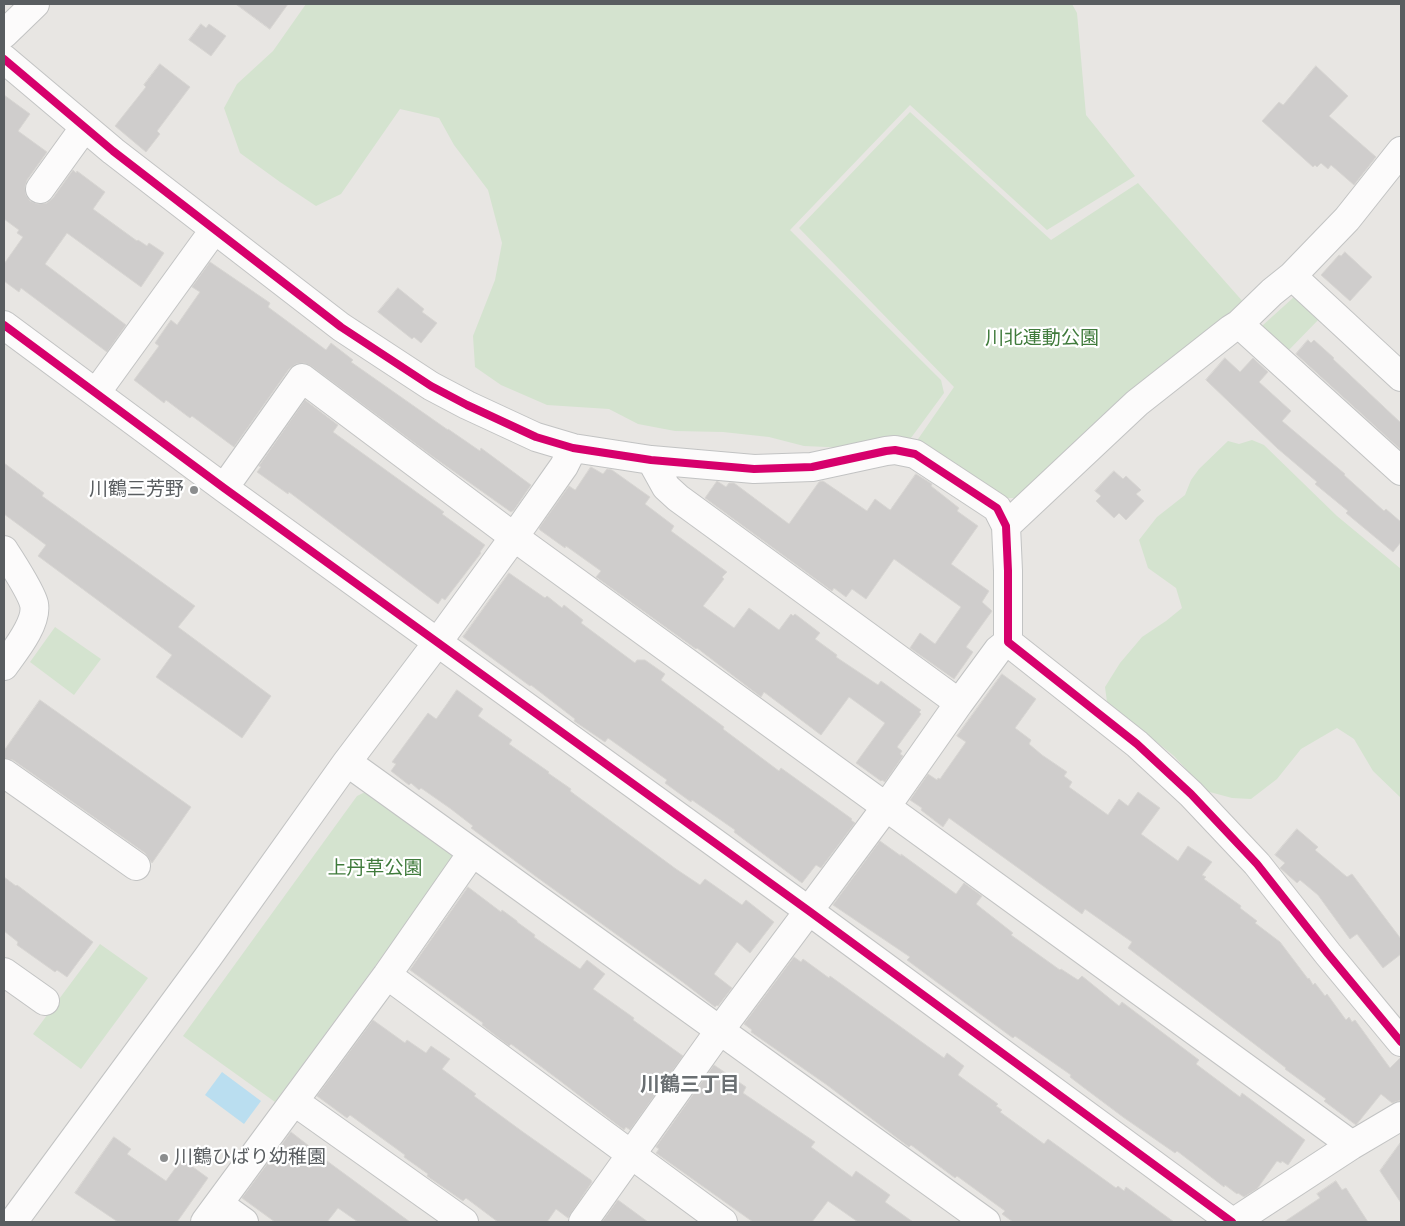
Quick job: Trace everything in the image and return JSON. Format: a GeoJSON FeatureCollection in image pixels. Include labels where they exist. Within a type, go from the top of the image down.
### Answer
{"type":"FeatureCollection","features":[{"type":"Feature","properties":{"kind":"street"},"geometry":{"type":"LineString","coordinates":[[4,34],[36,4]]}},
{"type":"Feature","properties":{"kind":"street"},"geometry":{"type":"LineString","coordinates":[[4,59],[84,128],[341,327],[432,386],[467,405],[536,437],[572,448],[651,460],[754,469],[812,467],[886,451],[915,454],[997,508],[1006,526],[1008,642]]}},
{"type":"Feature","properties":{"kind":"street"},"geometry":{"type":"LineString","coordinates":[[40,189],[84,128]]}},
{"type":"Feature","properties":{"kind":"street"},"geometry":{"type":"LineString","coordinates":[[1006,526],[1137,403],[1239,324],[1272,292],[1292,276],[1348,219],[1401,151]]}},
{"type":"Feature","properties":{"kind":"street"},"geometry":{"type":"LineString","coordinates":[[96,393],[214,230]]}},
{"type":"Feature","properties":{"kind":"street"},"geometry":{"type":"LineString","coordinates":[[1292,276],[1401,377]]}},
{"type":"Feature","properties":{"kind":"street"},"geometry":{"type":"LineString","coordinates":[[1239,324],[1401,471]]}},
{"type":"Feature","properties":{"kind":"street"},"geometry":{"type":"LineString","coordinates":[[4,325],[224,488],[809,911],[1233,1222],[1352,1145],[1401,1116]]}},
{"type":"Feature","properties":{"kind":"street"},"geometry":{"type":"LineString","coordinates":[[224,488],[302,378],[514,537],[1352,1145]]}},
{"type":"Feature","properties":{"kind":"street"},"geometry":{"type":"LineString","coordinates":[[24,1218],[346,762],[437,643],[514,537],[564,466],[572,448]]}},
{"type":"Feature","properties":{"kind":"street"},"geometry":{"type":"LineString","coordinates":[[651,460],[666,487],[678,498],[959,703]]}},
{"type":"Feature","properties":{"kind":"street"},"geometry":{"type":"LineString","coordinates":[[4,550],[35,605],[32,620],[24,637],[4,666]]}},
{"type":"Feature","properties":{"kind":"street"},"geometry":{"type":"LineString","coordinates":[[583,1222],[720,1030],[886,807],[959,703],[998,650],[1008,642]]}},
{"type":"Feature","properties":{"kind":"street"},"geometry":{"type":"LineString","coordinates":[[1008,642],[1137,744],[1191,794],[1257,864],[1401,1042]]}},
{"type":"Feature","properties":{"kind":"street"},"geometry":{"type":"LineString","coordinates":[[346,762],[986,1222]]}},
{"type":"Feature","properties":{"kind":"street"},"geometry":{"type":"LineString","coordinates":[[4,773],[136,866]]}},
{"type":"Feature","properties":{"kind":"street"},"geometry":{"type":"LineString","coordinates":[[244,1222],[212,1213],[387,975],[472,853]]}},
{"type":"Feature","properties":{"kind":"street"},"geometry":{"type":"LineString","coordinates":[[4,972],[45,1001]]}},
{"type":"Feature","properties":{"kind":"street"},"geometry":{"type":"LineString","coordinates":[[387,975],[723,1222]]}},
{"type":"Feature","properties":{"kind":"street"},"geometry":{"type":"LineString","coordinates":[[295,1102],[464,1222]]}},
{"type":"Feature","properties":{"kind":"green space"},"geometry":{"type":"Polygon","coordinates":[[[306,4],[1072,4],[1077,13],[1086,115],[1135,176],[1047,230],[910,105],[790,230],[941,380],[944,393],[908,442],[849,448],[804,446],[769,437],[723,432],[675,431],[638,424],[609,409],[547,405],[501,385],[475,367],[473,336],[495,280],[502,243],[488,190],[454,145],[439,118],[400,109],[341,194],[316,206],[240,153],[224,108],[237,84],[273,51],[306,4]]]}},
{"type":"Feature","properties":{"kind":"green space","name":"川北運動公園"},"geometry":{"type":"Polygon","coordinates":[[[910,112],[1051,240],[1138,183],[1245,304],[1019,498],[1002,498],[916,442],[954,387],[799,228],[910,112]]]}},
{"type":"Feature","properties":{"kind":"green space"},"geometry":{"type":"Polygon","coordinates":[[[1294,297],[1304,298],[1322,316],[1285,354],[1263,335],[1263,325],[1294,297]]]}},
{"type":"Feature","properties":{"kind":"green space"},"geometry":{"type":"Polygon","coordinates":[[[1252,440],[1264,445],[1337,516],[1401,569],[1401,798],[1373,771],[1354,739],[1337,728],[1301,749],[1277,779],[1251,799],[1232,798],[1206,791],[1174,756],[1107,702],[1105,687],[1120,663],[1142,637],[1182,608],[1176,588],[1148,568],[1139,540],[1157,517],[1185,495],[1191,480],[1199,469],[1228,441],[1239,444],[1252,440]]]}},
{"type":"Feature","properties":{"kind":"green space"},"geometry":{"type":"Polygon","coordinates":[[[55,627],[101,659],[74,695],[30,662],[55,627]]]}},
{"type":"Feature","properties":{"kind":"green space","name":"上丹草公園"},"geometry":{"type":"Polygon","coordinates":[[[367,791],[456,856],[275,1102],[183,1036],[357,796],[367,791]]]}},
{"type":"Feature","properties":{"kind":"green space"},"geometry":{"type":"Polygon","coordinates":[[[100,944],[148,978],[81,1069],[33,1034],[100,944]]]}},
{"type":"Feature","properties":{"kind":"water"},"geometry":{"type":"Polygon","coordinates":[[[222,1072],[261,1101],[244,1124],[205,1095],[222,1072]]]}},
{"type":"Feature","properties":{"kind":"building"},"geometry":{"type":"Polygon","coordinates":[[[236,4],[288,4],[270,29],[236,4]]]}},
{"type":"Feature","properties":{"kind":"building"},"geometry":{"type":"Polygon","coordinates":[[[201,24],[206,28],[209,24],[226,36],[211,56],[189,40],[201,24]]]}},
{"type":"Feature","properties":{"kind":"building"},"geometry":{"type":"Polygon","coordinates":[[[160,64],[190,87],[157,131],[160,134],[146,152],[115,126],[146,87],[144,85],[160,64]]]}},
{"type":"Feature","properties":{"kind":"building"},"geometry":{"type":"Polygon","coordinates":[[[1316,66],[1348,96],[1329,116],[1376,157],[1354,185],[1331,165],[1328,169],[1321,163],[1317,167],[1315,165],[1313,167],[1262,121],[1279,102],[1283,105],[1316,66]]]}},
{"type":"Feature","properties":{"kind":"building"},"geometry":{"type":"Polygon","coordinates":[[[4,95],[30,114],[18,131],[47,152],[27,180],[25,187],[26,195],[30,201],[38,204],[47,203],[53,198],[73,170],[76,173],[77,171],[105,192],[93,209],[137,241],[147,246],[149,243],[164,253],[141,287],[67,233],[45,264],[126,325],[107,352],[21,288],[19,292],[4,281],[4,264],[23,237],[17,233],[19,230],[4,219],[4,95]]]}},
{"type":"Feature","properties":{"kind":"building"},"geometry":{"type":"Polygon","coordinates":[[[1345,252],[1372,277],[1350,301],[1321,275],[1339,255],[1341,256],[1345,252]]]}},
{"type":"Feature","properties":{"kind":"building"},"geometry":{"type":"Polygon","coordinates":[[[210,262],[270,303],[268,307],[326,350],[331,343],[353,360],[351,362],[448,430],[480,451],[481,448],[531,485],[514,510],[511,512],[311,366],[304,363],[296,364],[289,369],[234,447],[192,416],[190,418],[166,400],[164,403],[134,380],[159,346],[155,343],[171,320],[177,325],[200,292],[192,287],[210,262]]]}},
{"type":"Feature","properties":{"kind":"building"},"geometry":{"type":"Polygon","coordinates":[[[398,288],[424,309],[422,312],[437,323],[421,343],[414,337],[412,339],[378,312],[398,288]]]}},
{"type":"Feature","properties":{"kind":"building"},"geometry":{"type":"Polygon","coordinates":[[[1308,340],[1311,343],[1314,340],[1401,423],[1401,450],[1296,354],[1308,340]]]}},
{"type":"Feature","properties":{"kind":"building"},"geometry":{"type":"Polygon","coordinates":[[[1225,358],[1240,372],[1253,358],[1268,372],[1259,382],[1291,411],[1282,421],[1345,474],[1384,511],[1386,509],[1401,522],[1401,542],[1393,552],[1346,513],[1348,511],[1315,484],[1317,482],[1277,448],[1206,380],[1225,358]]]}},
{"type":"Feature","properties":{"kind":"building"},"geometry":{"type":"Polygon","coordinates":[[[305,400],[338,425],[333,432],[444,512],[442,514],[485,545],[445,600],[442,598],[438,604],[289,492],[288,494],[257,472],[261,467],[259,466],[305,400]]]}},
{"type":"Feature","properties":{"kind":"building"},"geometry":{"type":"Polygon","coordinates":[[[4,463],[44,493],[42,496],[195,606],[178,627],[271,696],[242,738],[156,677],[172,655],[38,556],[46,545],[4,514],[4,463]]]}},
{"type":"Feature","properties":{"kind":"building"},"geometry":{"type":"Polygon","coordinates":[[[591,467],[603,474],[607,469],[612,470],[650,497],[645,504],[674,526],[671,531],[727,572],[722,577],[724,579],[703,606],[734,628],[749,608],[779,630],[791,614],[793,616],[795,614],[820,633],[815,639],[837,655],[836,657],[878,685],[881,681],[921,710],[919,712],[921,714],[897,747],[902,751],[900,754],[903,756],[885,782],[856,763],[885,723],[849,697],[821,735],[764,692],[761,697],[697,648],[596,577],[601,571],[540,530],[539,528],[569,486],[575,490],[591,467]]]}},
{"type":"Feature","properties":{"kind":"building"},"geometry":{"type":"Polygon","coordinates":[[[1114,471],[1123,479],[1126,476],[1141,490],[1136,494],[1144,501],[1126,520],[1119,513],[1114,518],[1096,501],[1101,496],[1095,491],[1114,471]]]}},
{"type":"Feature","properties":{"kind":"building"},"geometry":{"type":"Polygon","coordinates":[[[916,474],[932,484],[931,486],[959,508],[957,511],[978,526],[951,564],[989,591],[982,602],[992,611],[966,647],[973,652],[954,679],[910,648],[920,633],[935,644],[961,607],[894,559],[866,599],[852,589],[846,597],[834,588],[832,591],[705,498],[717,481],[726,487],[729,483],[734,483],[789,524],[819,482],[823,481],[867,511],[875,499],[890,510],[916,474]]]}},
{"type":"Feature","properties":{"kind":"building"},"geometry":{"type":"Polygon","coordinates":[[[509,573],[545,598],[547,596],[562,608],[564,605],[583,620],[581,623],[635,663],[637,660],[645,660],[665,674],[661,680],[724,727],[723,729],[779,771],[781,768],[852,819],[855,823],[821,868],[816,865],[802,883],[734,832],[735,830],[665,783],[667,780],[608,738],[605,742],[574,721],[575,719],[531,685],[463,637],[509,573]]]}},
{"type":"Feature","properties":{"kind":"building"},"geometry":{"type":"Polygon","coordinates":[[[1002,674],[1036,699],[1015,728],[1031,740],[1029,744],[1042,755],[1067,772],[1064,776],[1072,782],[1069,787],[1108,815],[1119,799],[1128,806],[1138,792],[1160,808],[1141,834],[1178,861],[1188,846],[1212,862],[1202,875],[1206,877],[1204,879],[1241,906],[1240,908],[1257,921],[1255,923],[1280,942],[1313,985],[1315,983],[1325,996],[1327,994],[1346,1020],[1349,1017],[1352,1022],[1355,1020],[1390,1068],[1401,1057],[1401,1100],[1392,1103],[1381,1094],[1356,1125],[1324,1101],[1326,1099],[1128,948],[1132,942],[1085,909],[1082,914],[949,818],[943,827],[910,800],[928,774],[937,780],[938,778],[940,779],[966,742],[957,736],[1002,674]]]}},
{"type":"Feature","properties":{"kind":"building"},"geometry":{"type":"Polygon","coordinates":[[[457,690],[483,709],[478,716],[512,740],[509,744],[549,772],[571,789],[570,791],[676,869],[700,885],[705,879],[742,905],[746,900],[774,922],[750,953],[737,942],[714,974],[732,988],[718,1006],[715,1007],[538,878],[471,828],[473,826],[451,809],[421,788],[419,790],[411,783],[409,785],[391,771],[396,764],[392,762],[428,713],[436,719],[457,690]]]}},
{"type":"Feature","properties":{"kind":"building"},"geometry":{"type":"Polygon","coordinates":[[[40,700],[191,807],[152,863],[145,853],[13,760],[4,758],[4,751],[40,700]]]}},
{"type":"Feature","properties":{"kind":"building"},"geometry":{"type":"Polygon","coordinates":[[[1297,829],[1318,847],[1315,850],[1347,877],[1352,874],[1401,939],[1401,954],[1383,968],[1357,934],[1350,939],[1318,895],[1300,880],[1297,883],[1280,868],[1285,863],[1275,855],[1297,829]]]}},
{"type":"Feature","properties":{"kind":"building"},"geometry":{"type":"Polygon","coordinates":[[[880,841],[956,894],[964,883],[982,896],[976,904],[1013,933],[1011,935],[1060,970],[1078,980],[1082,976],[1119,1006],[1122,1002],[1199,1060],[1196,1064],[1240,1097],[1242,1093],[1305,1140],[1288,1165],[1282,1161],[1281,1163],[1277,1161],[1257,1189],[1244,1197],[1225,1185],[1224,1187],[1177,1151],[1175,1153],[1123,1117],[1070,1077],[1071,1075],[1015,1036],[1013,1038],[907,960],[910,957],[833,905],[880,841]]]}},
{"type":"Feature","properties":{"kind":"building"},"geometry":{"type":"Polygon","coordinates":[[[4,877],[93,942],[67,977],[57,970],[55,972],[17,945],[18,942],[4,931],[4,877]]]}},
{"type":"Feature","properties":{"kind":"building"},"geometry":{"type":"Polygon","coordinates":[[[468,887],[501,912],[502,910],[535,935],[534,937],[580,969],[587,960],[605,974],[593,989],[683,1056],[630,1130],[626,1127],[624,1130],[511,1044],[509,1046],[482,1025],[483,1023],[410,970],[468,887]]]}},
{"type":"Feature","properties":{"kind":"building"},"geometry":{"type":"Polygon","coordinates":[[[794,957],[801,962],[803,959],[829,978],[830,976],[944,1058],[947,1053],[964,1066],[958,1075],[998,1104],[996,1106],[1002,1110],[1000,1112],[1044,1144],[1048,1139],[1116,1188],[1118,1186],[1124,1191],[1126,1187],[1174,1222],[1013,1222],[1002,1214],[1005,1211],[957,1176],[955,1178],[911,1145],[909,1147],[827,1085],[751,1032],[752,1030],[744,1024],[794,957]]]}},
{"type":"Feature","properties":{"kind":"building"},"geometry":{"type":"Polygon","coordinates":[[[373,1020],[405,1043],[407,1040],[426,1053],[431,1046],[450,1059],[442,1069],[476,1094],[474,1096],[591,1180],[592,1182],[568,1218],[556,1209],[547,1222],[498,1222],[466,1198],[463,1201],[427,1176],[428,1174],[404,1157],[405,1155],[350,1115],[347,1118],[317,1096],[373,1020]]]}},
{"type":"Feature","properties":{"kind":"building"},"geometry":{"type":"Polygon","coordinates":[[[714,1065],[746,1087],[743,1093],[815,1142],[811,1147],[852,1177],[856,1171],[890,1195],[885,1202],[913,1222],[858,1222],[828,1201],[812,1222],[753,1222],[656,1153],[659,1149],[656,1147],[714,1065]]]}},
{"type":"Feature","properties":{"kind":"building"},"geometry":{"type":"Polygon","coordinates":[[[291,1132],[308,1147],[410,1222],[358,1222],[338,1208],[327,1222],[275,1222],[242,1198],[291,1132]]]}},
{"type":"Feature","properties":{"kind":"building"},"geometry":{"type":"Polygon","coordinates":[[[114,1137],[131,1149],[127,1154],[166,1181],[182,1159],[208,1178],[177,1222],[118,1222],[75,1193],[114,1137]]]}},
{"type":"Feature","properties":{"kind":"building"},"geometry":{"type":"Polygon","coordinates":[[[1401,1142],[1401,1203],[1380,1171],[1401,1142]]]}},
{"type":"Feature","properties":{"kind":"building"},"geometry":{"type":"Polygon","coordinates":[[[1336,1181],[1342,1190],[1346,1188],[1368,1222],[1284,1222],[1320,1198],[1317,1194],[1336,1181]]]}},
{"type":"Feature","properties":{"kind":"building"},"geometry":{"type":"Polygon","coordinates":[[[618,1200],[648,1222],[602,1222],[618,1200]]]}},
{"type":"Feature","properties":{"kind":"cycle path"},"geometry":{"type":"LineString","coordinates":[[4,59],[113,151],[341,327],[431,386],[536,437],[573,448],[651,460],[754,469],[812,467],[895,450],[915,454],[997,508],[1006,526],[1008,642],[1137,744],[1191,794],[1257,864],[1401,1042]]}},
{"type":"Feature","properties":{"kind":"cycle path"},"geometry":{"type":"LineString","coordinates":[[4,325],[224,488],[809,911],[1232,1222]]}},
{"type":"Feature","properties":{"kind":"place","name":"川鶴三芳野"},"geometry":{"type":"Point","coordinates":[194,490]}},
{"type":"Feature","properties":{"kind":"place","name":"川鶴ひばり幼稚園"},"geometry":{"type":"Point","coordinates":[164,1158]}},
{"type":"Feature","properties":{"kind":"district","name":"川鶴三丁目"},"geometry":{"type":"Point","coordinates":[690,1086]}}]}
